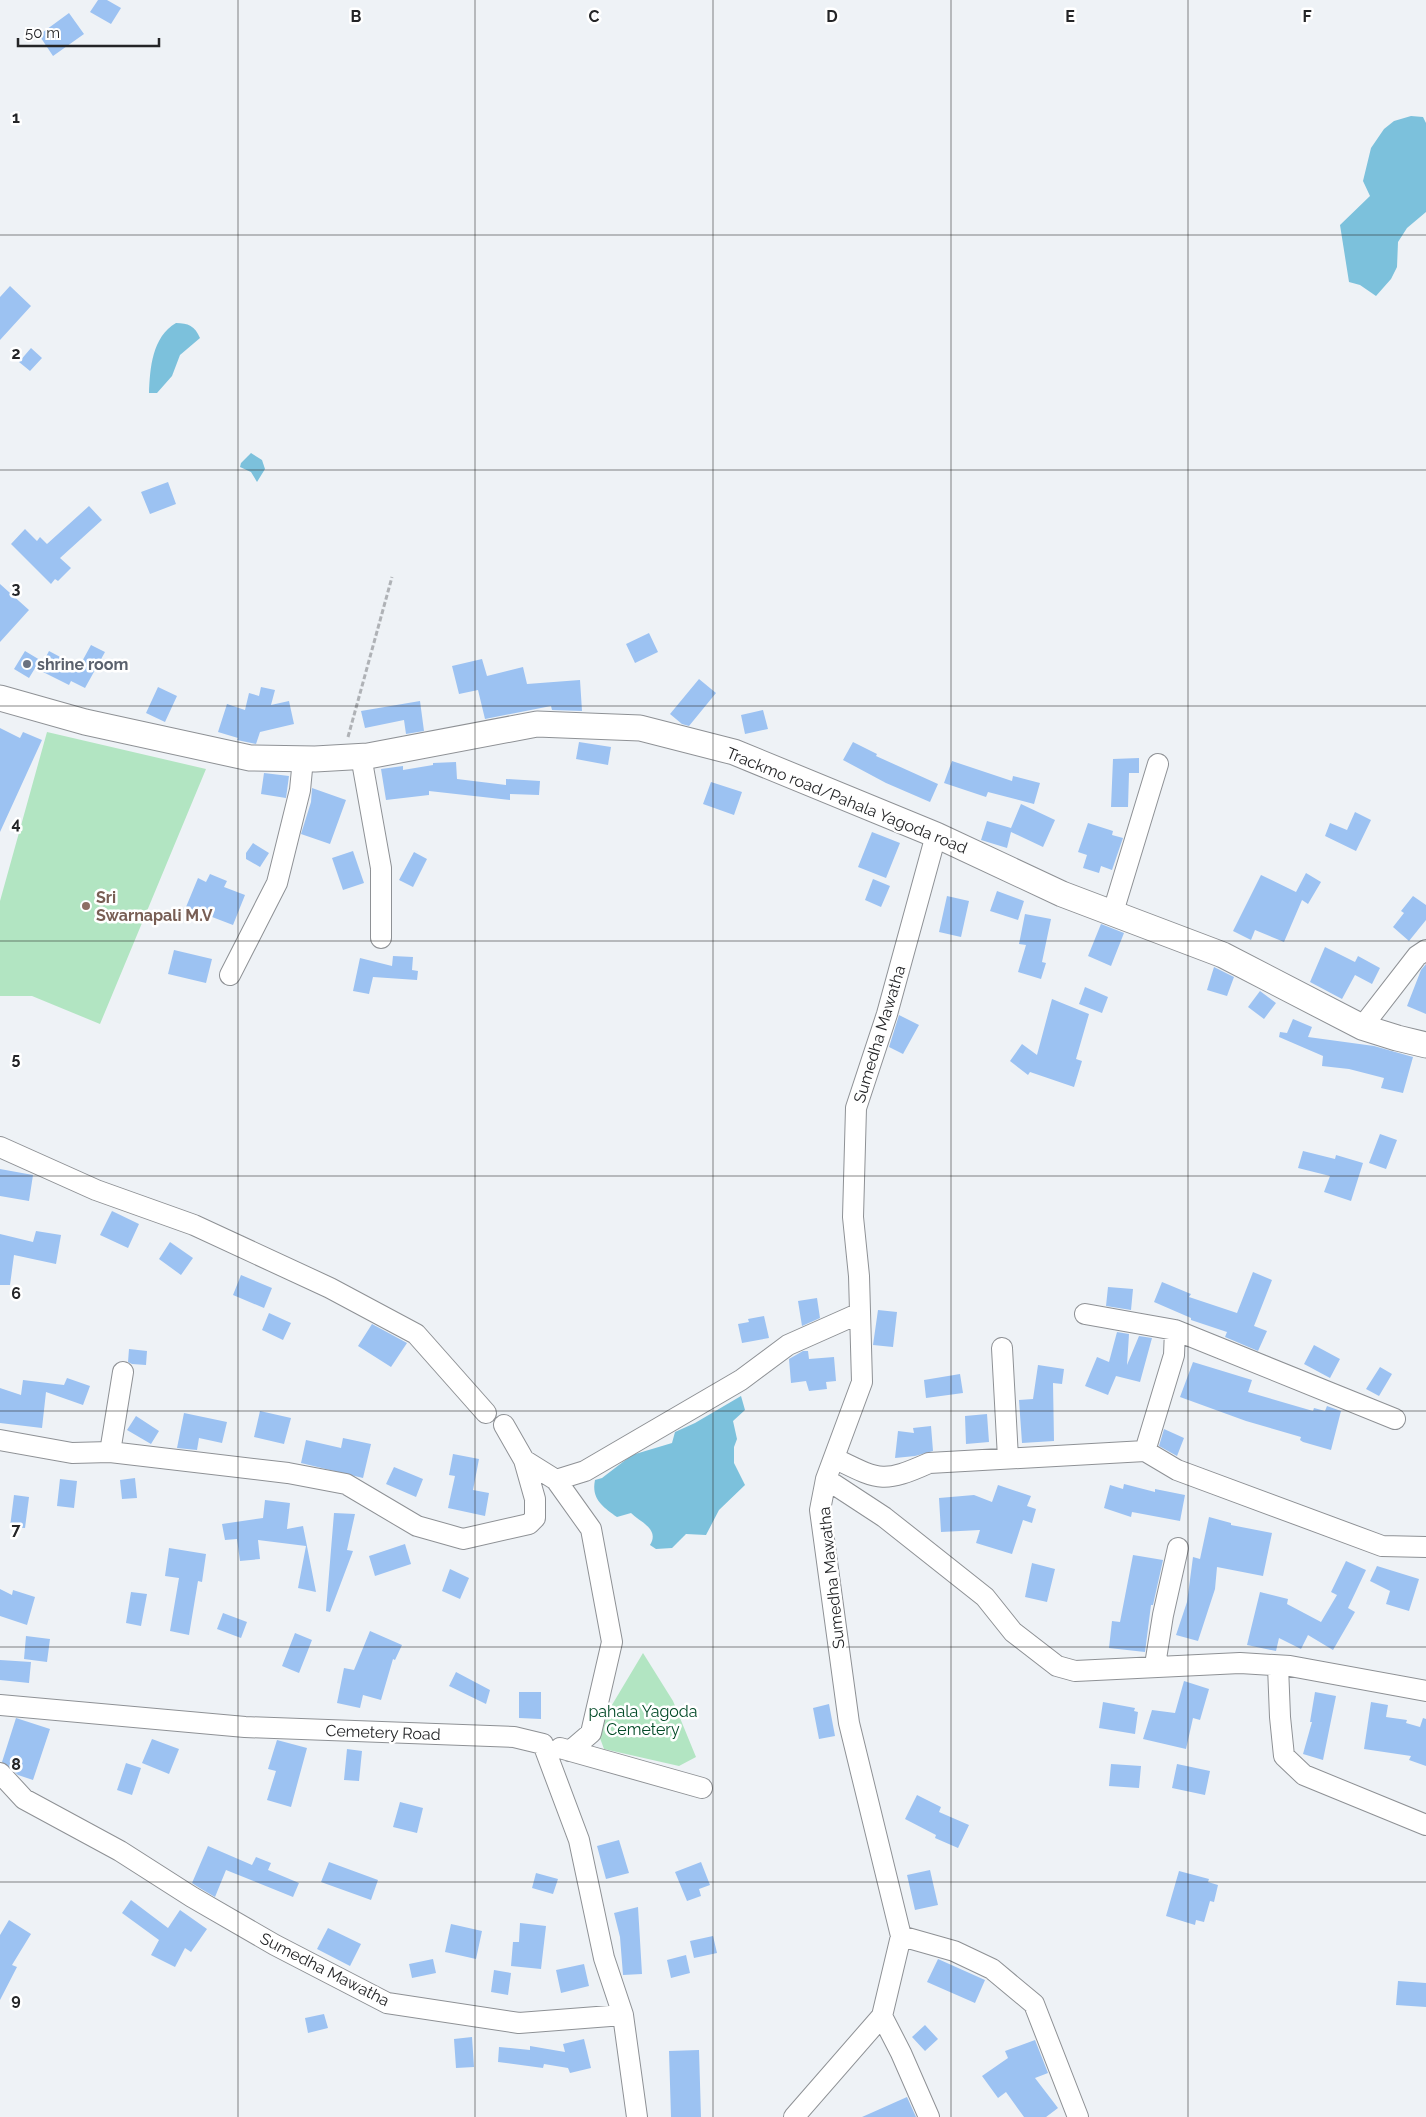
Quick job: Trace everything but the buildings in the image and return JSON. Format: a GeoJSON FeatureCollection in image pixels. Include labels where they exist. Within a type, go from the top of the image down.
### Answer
{"type":"FeatureCollection","features":[{"type":"Feature","properties":{"kind":"street","name":"Trackmo road/Pahala Yagoda road"},"geometry":{"type":"LineString","coordinates":[[0,698],[85,722],[250,758],[303,759],[353,757],[537,724],[640,728],[734,752],[936,835],[1062,894],[1113,912],[1223,956],[1362,1027],[1396,1038],[1426,1044]]}},
{"type":"Feature","properties":{"kind":"street"},"geometry":{"type":"LineString","coordinates":[[353,757],[381,868],[381,938]]}},
{"type":"Feature","properties":{"kind":"street"},"geometry":{"type":"LineString","coordinates":[[230,975],[277,883],[300,790],[303,759]]}},
{"type":"Feature","properties":{"kind":"street"},"geometry":{"type":"LineString","coordinates":[[1113,912],[1158,764]]}},
{"type":"Feature","properties":{"kind":"street","name":"Sumedha Mawatha"},"geometry":{"type":"LineString","coordinates":[[794,2117],[882,2016],[901,1936],[849,1723],[820,1510],[826,1479],[862,1382],[859,1276],[853,1217],[852,1182],[856,1108],[887,1014],[936,835]]}},
{"type":"Feature","properties":{"kind":"street"},"geometry":{"type":"LineString","coordinates":[[1362,1027],[1417,956],[1426,950]]}},
{"type":"Feature","properties":{"kind":"street"},"geometry":{"type":"LineString","coordinates":[[0,1147],[96,1190],[194,1224],[330,1288],[416,1334],[486,1413]]}},
{"type":"Feature","properties":{"kind":"street"},"geometry":{"type":"LineString","coordinates":[[556,1480],[593,1466],[741,1380],[788,1345],[860,1313]]}},
{"type":"Feature","properties":{"kind":"street"},"geometry":{"type":"LineString","coordinates":[[1085,1314],[1175,1330],[1395,1419]]}},
{"type":"Feature","properties":{"kind":"street"},"geometry":{"type":"LineString","coordinates":[[1145,1451],[1174,1355],[1175,1330]]}},
{"type":"Feature","properties":{"kind":"street"},"geometry":{"type":"LineString","coordinates":[[1002,1348],[1008,1458]]}},
{"type":"Feature","properties":{"kind":"street"},"geometry":{"type":"LineString","coordinates":[[110,1452],[124,1372]]}},
{"type":"Feature","properties":{"kind":"street"},"geometry":{"type":"LineString","coordinates":[[0,1440],[72,1453],[110,1452],[288,1473],[346,1484],[417,1526],[463,1539],[529,1524],[535,1518],[535,1499],[524,1460],[504,1425]]}},
{"type":"Feature","properties":{"kind":"street"},"geometry":{"type":"LineString","coordinates":[[834,1458],[874,1477],[899,1476],[929,1462],[1145,1451],[1177,1470],[1382,1546],[1426,1547]]}},
{"type":"Feature","properties":{"kind":"street"},"geometry":{"type":"LineString","coordinates":[[524,1460],[556,1480],[591,1529],[612,1642],[591,1733],[570,1751]]}},
{"type":"Feature","properties":{"kind":"street"},"geometry":{"type":"LineString","coordinates":[[826,1479],[884,1517],[985,1597],[1013,1632],[1056,1666],[1075,1671],[1155,1665],[1240,1663],[1278,1666],[1426,1691]]}},
{"type":"Feature","properties":{"kind":"street"},"geometry":{"type":"LineString","coordinates":[[1155,1665],[1163,1615],[1178,1548]]}},
{"type":"Feature","properties":{"kind":"street"},"geometry":{"type":"LineString","coordinates":[[1278,1666],[1284,1756],[1304,1775],[1426,1825]]}},
{"type":"Feature","properties":{"kind":"street","name":"Cemetery Road"},"geometry":{"type":"LineString","coordinates":[[0,1706],[245,1727],[514,1737],[702,1788]]}},
{"type":"Feature","properties":{"kind":"street"},"geometry":{"type":"LineString","coordinates":[[543,1744],[579,1840],[604,1958],[623,2015],[637,2117]]}},
{"type":"Feature","properties":{"kind":"street","name":"Sumedha Mawatha"},"geometry":{"type":"LineString","coordinates":[[0,1773],[24,1799],[120,1851],[192,1897],[275,1945],[387,2003],[519,2024],[623,2015]]}},
{"type":"Feature","properties":{"kind":"street"},"geometry":{"type":"LineString","coordinates":[[901,1936],[954,1951],[992,1969],[1034,2004],[1078,2117]]}},
{"type":"Feature","properties":{"kind":"street"},"geometry":{"type":"LineString","coordinates":[[882,2016],[901,2053],[928,2117]]}},
{"type":"Feature","properties":{"kind":"path"},"geometry":{"type":"LineString","coordinates":[[353,757],[348,732],[392,577]]}},
{"type":"Feature","properties":{"kind":"green space","name":"Sri Swarnapali M.V"},"geometry":{"type":"Polygon","coordinates":[[[47,732],[206,769],[100,1024],[32,996],[0,996],[0,901],[47,732]]]}},
{"type":"Feature","properties":{"kind":"green space","name":"pahala Yagoda Cemetery"},"geometry":{"type":"Polygon","coordinates":[[[643,1653],[673,1701],[696,1757],[679,1766],[604,1749],[597,1730],[643,1653]]]}},
{"type":"Feature","properties":{"kind":"water"},"geometry":{"type":"Polygon","coordinates":[[[1411,116],[1423,117],[1426,123],[1426,212],[1407,228],[1398,242],[1397,267],[1391,279],[1376,296],[1360,285],[1349,282],[1340,225],[1370,196],[1363,181],[1371,148],[1384,129],[1394,121],[1411,116]]]}},
{"type":"Feature","properties":{"kind":"water"},"geometry":{"type":"Polygon","coordinates":[[[176,323],[191,326],[200,338],[180,355],[172,376],[157,393],[149,393],[150,373],[157,345],[168,329],[176,323]]]}},
{"type":"Feature","properties":{"kind":"water"},"geometry":{"type":"Polygon","coordinates":[[[251,453],[262,460],[265,469],[257,482],[251,472],[240,467],[241,463],[251,453]]]}},
{"type":"Feature","properties":{"kind":"water"},"geometry":{"type":"Polygon","coordinates":[[[741,1396],[745,1410],[733,1421],[737,1439],[734,1447],[734,1463],[745,1485],[719,1510],[706,1535],[686,1534],[672,1548],[656,1549],[650,1545],[653,1535],[648,1526],[631,1513],[617,1517],[599,1502],[594,1487],[595,1480],[602,1478],[632,1455],[672,1443],[675,1432],[695,1423],[741,1396]]]}},
{"type":"Feature","properties":{"kind":"place","name":"shrine room"},"geometry":{"type":"Point","coordinates":[27,664]}},
{"type":"Feature","properties":{"kind":"place","name":"Sri Swarnapali M.V"},"geometry":{"type":"Point","coordinates":[86,906]}}]}
